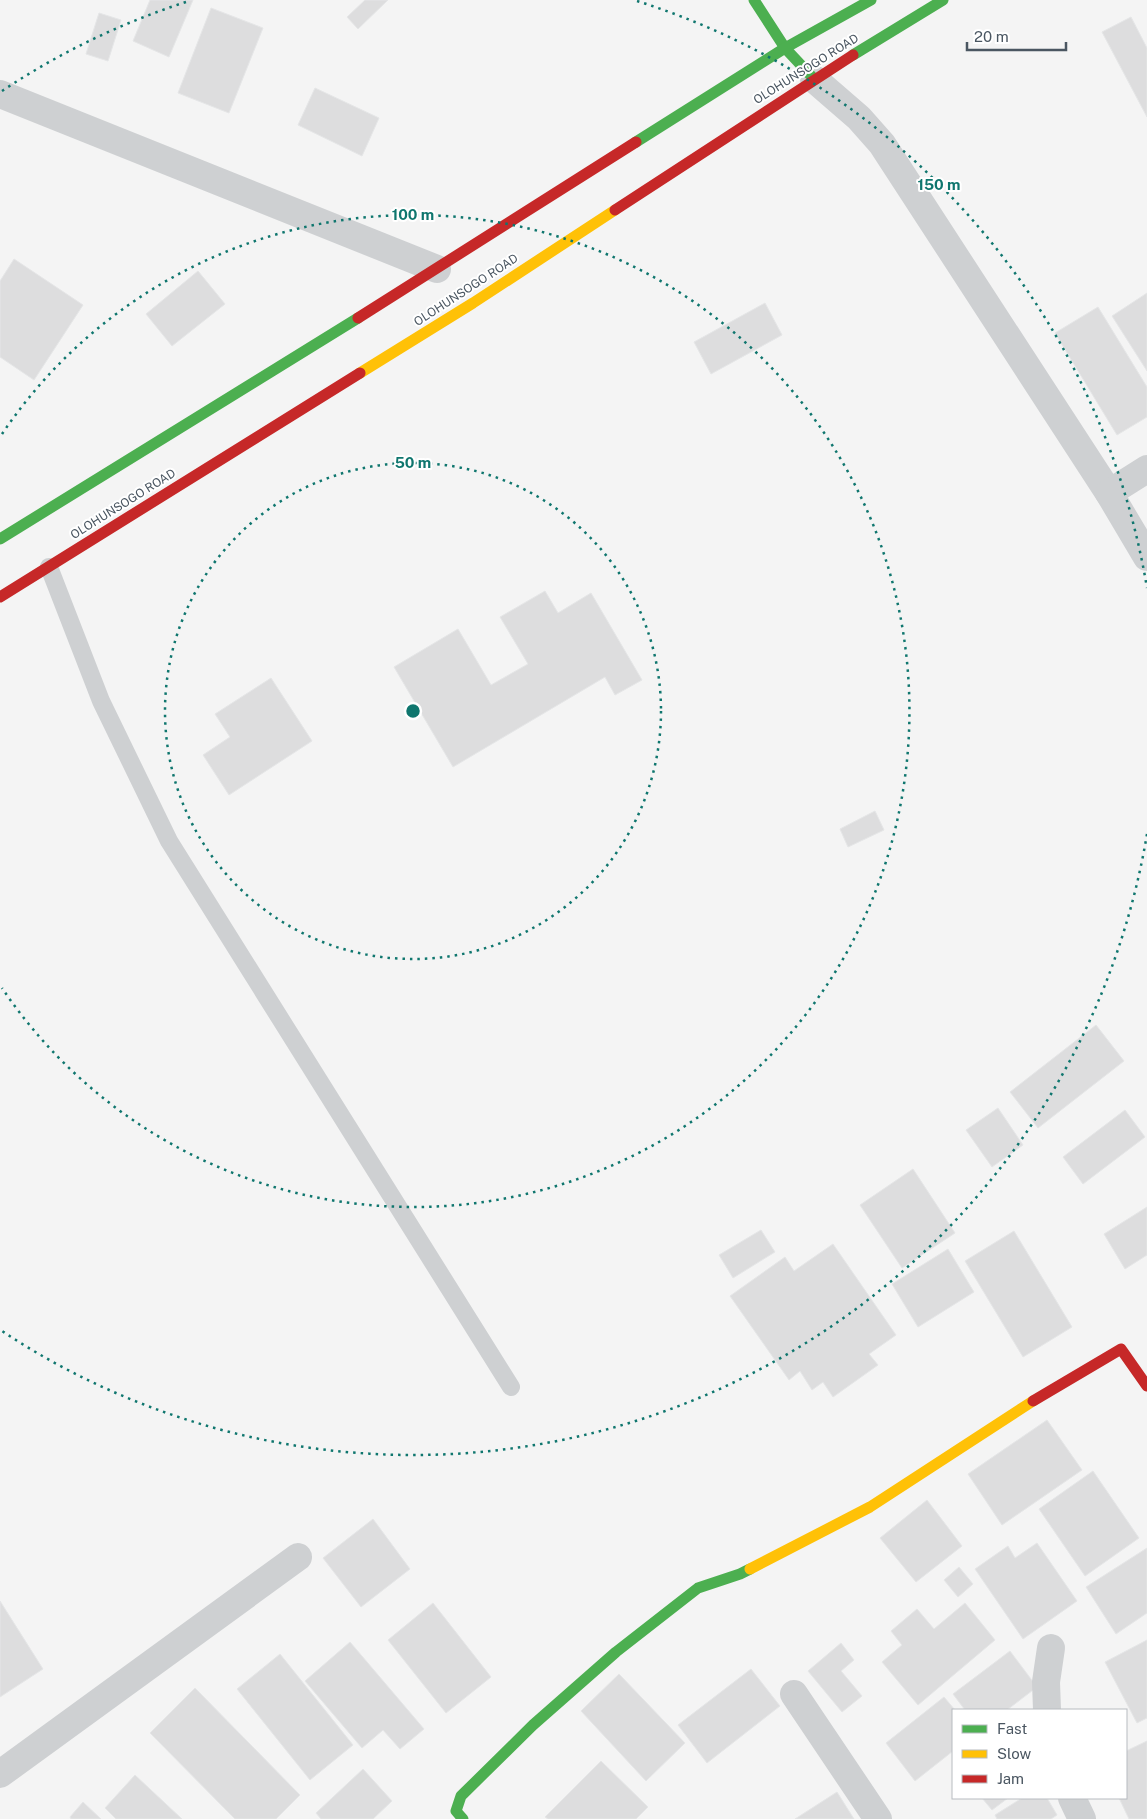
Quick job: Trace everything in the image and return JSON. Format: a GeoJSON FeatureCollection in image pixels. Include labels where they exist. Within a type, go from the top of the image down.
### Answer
{"type":"FeatureCollection","features":[{"type":"Feature","properties":{"kind":"main road"},"geometry":{"type":"LineString","coordinates":[[754,0],[785,48],[814,79]]}},
{"type":"Feature","properties":{"kind":"main road","name":"OLOHUNSOGO ROAD"},"geometry":{"type":"LineString","coordinates":[[0,539],[437,269],[785,48],[872,0]]}},
{"type":"Feature","properties":{"kind":"main road","name":"OLOHUNSOGO ROAD"},"geometry":{"type":"LineString","coordinates":[[0,597],[473,303],[814,79],[943,0]]}},
{"type":"Feature","properties":{"kind":"main road"},"geometry":{"type":"LineString","coordinates":[[464,1819],[456,1811],[461,1796],[533,1725],[616,1652],[698,1588],[740,1574],[870,1507],[1034,1400],[1121,1349],[1147,1386]]}},
{"type":"Feature","properties":{"kind":"street"},"geometry":{"type":"LineString","coordinates":[[814,79],[859,118],[882,144],[1109,494],[1147,557]]}},
{"type":"Feature","properties":{"kind":"street"},"geometry":{"type":"LineString","coordinates":[[0,94],[437,269]]}},
{"type":"Feature","properties":{"kind":"street"},"geometry":{"type":"LineString","coordinates":[[1109,494],[1147,469]]}},
{"type":"Feature","properties":{"kind":"street"},"geometry":{"type":"LineString","coordinates":[[0,1774],[298,1558]]}},
{"type":"Feature","properties":{"kind":"street"},"geometry":{"type":"LineString","coordinates":[[1047,1709],[1046,1682],[1051,1648]]}},
{"type":"Feature","properties":{"kind":"street"},"geometry":{"type":"LineString","coordinates":[[794,1694],[878,1819]]}},
{"type":"Feature","properties":{"kind":"street"},"geometry":{"type":"LineString","coordinates":[[1072,1799],[1082,1819]]}},
{"type":"Feature","properties":{"kind":"lane"},"geometry":{"type":"LineString","coordinates":[[49,567],[102,701],[169,841],[511,1387]]}},
{"type":"Feature","properties":{"kind":"building"},"geometry":{"type":"Polygon","coordinates":[[[150,0],[193,0],[169,57],[133,41],[150,0]]]}},
{"type":"Feature","properties":{"kind":"building"},"geometry":{"type":"Polygon","coordinates":[[[365,0],[388,0],[358,29],[347,17],[365,0]]]}},
{"type":"Feature","properties":{"kind":"building"},"geometry":{"type":"Polygon","coordinates":[[[211,8],[263,28],[229,113],[178,93],[211,8]]]}},
{"type":"Feature","properties":{"kind":"building"},"geometry":{"type":"Polygon","coordinates":[[[99,13],[121,20],[108,61],[86,54],[99,13]]]}},
{"type":"Feature","properties":{"kind":"building"},"geometry":{"type":"Polygon","coordinates":[[[1131,17],[1147,48],[1147,117],[1102,32],[1131,17]]]}},
{"type":"Feature","properties":{"kind":"building"},"geometry":{"type":"Polygon","coordinates":[[[315,88],[379,118],[362,156],[298,125],[315,88]]]}},
{"type":"Feature","properties":{"kind":"building"},"geometry":{"type":"Polygon","coordinates":[[[14,259],[83,305],[34,380],[0,357],[0,281],[14,259]]]}},
{"type":"Feature","properties":{"kind":"building"},"geometry":{"type":"Polygon","coordinates":[[[198,271],[225,304],[172,346],[146,314],[198,271]]]}},
{"type":"Feature","properties":{"kind":"building"},"geometry":{"type":"Polygon","coordinates":[[[1147,293],[1147,371],[1112,316],[1147,293]]]}},
{"type":"Feature","properties":{"kind":"building"},"geometry":{"type":"Polygon","coordinates":[[[765,303],[782,335],[711,374],[694,342],[765,303]]]}},
{"type":"Feature","properties":{"kind":"building"},"geometry":{"type":"Polygon","coordinates":[[[1098,307],[1147,387],[1147,417],[1117,435],[1055,333],[1098,307]]]}},
{"type":"Feature","properties":{"kind":"building"},"geometry":{"type":"Polygon","coordinates":[[[545,591],[558,613],[591,593],[642,680],[615,695],[605,677],[453,767],[394,667],[458,629],[491,685],[528,664],[500,617],[545,591]]]}},
{"type":"Feature","properties":{"kind":"building"},"geometry":{"type":"Polygon","coordinates":[[[271,678],[312,741],[229,795],[203,755],[230,737],[215,714],[271,678]]]}},
{"type":"Feature","properties":{"kind":"building"},"geometry":{"type":"Polygon","coordinates":[[[875,811],[884,830],[848,847],[840,829],[875,811]]]}},
{"type":"Feature","properties":{"kind":"building"},"geometry":{"type":"Polygon","coordinates":[[[1096,1025],[1124,1061],[1038,1128],[1010,1092],[1096,1025]]]}},
{"type":"Feature","properties":{"kind":"building"},"geometry":{"type":"Polygon","coordinates":[[[998,1108],[1023,1145],[992,1167],[966,1130],[998,1108]]]}},
{"type":"Feature","properties":{"kind":"building"},"geometry":{"type":"Polygon","coordinates":[[[1125,1110],[1145,1137],[1083,1184],[1063,1157],[1125,1110]]]}},
{"type":"Feature","properties":{"kind":"building"},"geometry":{"type":"Polygon","coordinates":[[[913,1169],[955,1233],[902,1268],[860,1205],[913,1169]]]}},
{"type":"Feature","properties":{"kind":"building"},"geometry":{"type":"Polygon","coordinates":[[[1147,1207],[1147,1255],[1125,1269],[1104,1234],[1147,1207]]]}},
{"type":"Feature","properties":{"kind":"building"},"geometry":{"type":"Polygon","coordinates":[[[761,1230],[775,1252],[733,1278],[719,1255],[761,1230]]]}},
{"type":"Feature","properties":{"kind":"building"},"geometry":{"type":"Polygon","coordinates":[[[1014,1231],[1072,1327],[1023,1357],[965,1261],[1014,1231]]]}},
{"type":"Feature","properties":{"kind":"building"},"geometry":{"type":"Polygon","coordinates":[[[833,1244],[896,1335],[869,1354],[878,1365],[833,1397],[823,1382],[812,1390],[800,1371],[789,1380],[730,1296],[785,1257],[794,1271],[833,1244]]]}},
{"type":"Feature","properties":{"kind":"building"},"geometry":{"type":"Polygon","coordinates":[[[948,1249],[974,1292],[918,1327],[892,1284],[948,1249]]]}},
{"type":"Feature","properties":{"kind":"building"},"geometry":{"type":"Polygon","coordinates":[[[1047,1420],[1082,1470],[1002,1525],[968,1474],[1047,1420]]]}},
{"type":"Feature","properties":{"kind":"building"},"geometry":{"type":"Polygon","coordinates":[[[1093,1471],[1139,1538],[1085,1576],[1039,1509],[1093,1471]]]}},
{"type":"Feature","properties":{"kind":"building"},"geometry":{"type":"Polygon","coordinates":[[[927,1500],[962,1546],[916,1582],[880,1538],[927,1500]]]}},
{"type":"Feature","properties":{"kind":"building"},"geometry":{"type":"Polygon","coordinates":[[[373,1519],[410,1569],[361,1607],[323,1558],[373,1519]]]}},
{"type":"Feature","properties":{"kind":"building"},"geometry":{"type":"Polygon","coordinates":[[[1037,1543],[1077,1601],[1023,1639],[975,1569],[1008,1546],[1015,1558],[1037,1543]]]}},
{"type":"Feature","properties":{"kind":"building"},"geometry":{"type":"Polygon","coordinates":[[[1147,1548],[1147,1613],[1116,1634],[1086,1587],[1147,1548]]]}},
{"type":"Feature","properties":{"kind":"building"},"geometry":{"type":"Polygon","coordinates":[[[959,1567],[973,1584],[958,1597],[944,1580],[959,1567]]]}},
{"type":"Feature","properties":{"kind":"building"},"geometry":{"type":"Polygon","coordinates":[[[0,1601],[43,1669],[0,1697],[0,1601]]]}},
{"type":"Feature","properties":{"kind":"building"},"geometry":{"type":"Polygon","coordinates":[[[433,1603],[491,1677],[446,1713],[388,1640],[433,1603]]]}},
{"type":"Feature","properties":{"kind":"building"},"geometry":{"type":"Polygon","coordinates":[[[965,1603],[995,1640],[918,1705],[882,1662],[902,1645],[891,1631],[917,1609],[934,1629],[965,1603]]]}},
{"type":"Feature","properties":{"kind":"building"},"geometry":{"type":"Polygon","coordinates":[[[1147,1640],[1147,1718],[1137,1723],[1105,1662],[1147,1640]]]}},
{"type":"Feature","properties":{"kind":"building"},"geometry":{"type":"Polygon","coordinates":[[[350,1642],[424,1729],[400,1749],[383,1730],[362,1748],[305,1681],[350,1642]]]}},
{"type":"Feature","properties":{"kind":"building"},"geometry":{"type":"Polygon","coordinates":[[[841,1643],[854,1660],[841,1671],[862,1696],[842,1712],[808,1671],[841,1643]]]}},
{"type":"Feature","properties":{"kind":"building"},"geometry":{"type":"Polygon","coordinates":[[[1010,1651],[1037,1687],[1008,1709],[964,1709],[953,1694],[1010,1651]]]}},
{"type":"Feature","properties":{"kind":"building"},"geometry":{"type":"Polygon","coordinates":[[[280,1654],[353,1745],[310,1780],[237,1689],[280,1654]]]}},
{"type":"Feature","properties":{"kind":"building"},"geometry":{"type":"Polygon","coordinates":[[[751,1669],[780,1706],[707,1763],[678,1725],[751,1669]]]}},
{"type":"Feature","properties":{"kind":"building"},"geometry":{"type":"Polygon","coordinates":[[[619,1674],[685,1743],[646,1781],[581,1711],[619,1674]]]}},
{"type":"Feature","properties":{"kind":"building"},"geometry":{"type":"Polygon","coordinates":[[[195,1688],[300,1795],[276,1819],[235,1819],[150,1733],[195,1688]]]}},
{"type":"Feature","properties":{"kind":"building"},"geometry":{"type":"Polygon","coordinates":[[[944,1697],[954,1709],[952,1709],[952,1752],[915,1781],[886,1743],[944,1697]]]}},
{"type":"Feature","properties":{"kind":"building"},"geometry":{"type":"Polygon","coordinates":[[[1147,1741],[1147,1819],[1129,1819],[1119,1799],[1127,1799],[1127,1751],[1147,1741]]]}},
{"type":"Feature","properties":{"kind":"building"},"geometry":{"type":"Polygon","coordinates":[[[601,1761],[648,1807],[636,1819],[548,1819],[545,1817],[601,1761]]]}},
{"type":"Feature","properties":{"kind":"building"},"geometry":{"type":"Polygon","coordinates":[[[363,1769],[392,1801],[373,1819],[321,1819],[316,1813],[363,1769]]]}},
{"type":"Feature","properties":{"kind":"building"},"geometry":{"type":"Polygon","coordinates":[[[135,1775],[182,1819],[116,1819],[105,1808],[135,1775]]]}},
{"type":"Feature","properties":{"kind":"building"},"geometry":{"type":"Polygon","coordinates":[[[837,1792],[854,1819],[795,1819],[837,1792]]]}},
{"type":"Feature","properties":{"kind":"building"},"geometry":{"type":"Polygon","coordinates":[[[983,1799],[1007,1799],[992,1810],[983,1799]]]}},
{"type":"Feature","properties":{"kind":"building"},"geometry":{"type":"Polygon","coordinates":[[[1020,1799],[1048,1799],[1057,1815],[1051,1819],[997,1819],[995,1815],[1020,1799]]]}},
{"type":"Feature","properties":{"kind":"building"},"geometry":{"type":"Polygon","coordinates":[[[83,1802],[101,1819],[71,1819],[70,1817],[83,1802]]]}},
{"type":"Feature","properties":{"kind":"traffic: fast"},"geometry":{"type":"LineString","coordinates":[[754,0],[785,48],[814,79]]}},
{"type":"Feature","properties":{"kind":"traffic: fast"},"geometry":{"type":"LineString","coordinates":[[636,142],[785,48],[871,0]]}},
{"type":"Feature","properties":{"kind":"traffic: fast"},"geometry":{"type":"LineString","coordinates":[[853,55],[943,0]]}},
{"type":"Feature","properties":{"kind":"traffic: fast"},"geometry":{"type":"LineString","coordinates":[[0,539],[358,318]]}},
{"type":"Feature","properties":{"kind":"traffic: fast"},"geometry":{"type":"LineString","coordinates":[[463,1819],[456,1811],[461,1796],[533,1725],[616,1652],[698,1588],[750,1569]]}},
{"type":"Feature","properties":{"kind":"traffic: slow"},"geometry":{"type":"LineString","coordinates":[[360,373],[473,303],[615,210]]}},
{"type":"Feature","properties":{"kind":"traffic: slow"},"geometry":{"type":"LineString","coordinates":[[750,1569],[870,1507],[1033,1401]]}},
{"type":"Feature","properties":{"kind":"traffic: jam"},"geometry":{"type":"LineString","coordinates":[[615,210],[853,55]]}},
{"type":"Feature","properties":{"kind":"traffic: jam"},"geometry":{"type":"LineString","coordinates":[[358,318],[636,142]]}},
{"type":"Feature","properties":{"kind":"traffic: jam"},"geometry":{"type":"LineString","coordinates":[[0,597],[360,373]]}},
{"type":"Feature","properties":{"kind":"traffic: jam"},"geometry":{"type":"LineString","coordinates":[[1033,1401],[1121,1349],[1147,1386]]}}]}
